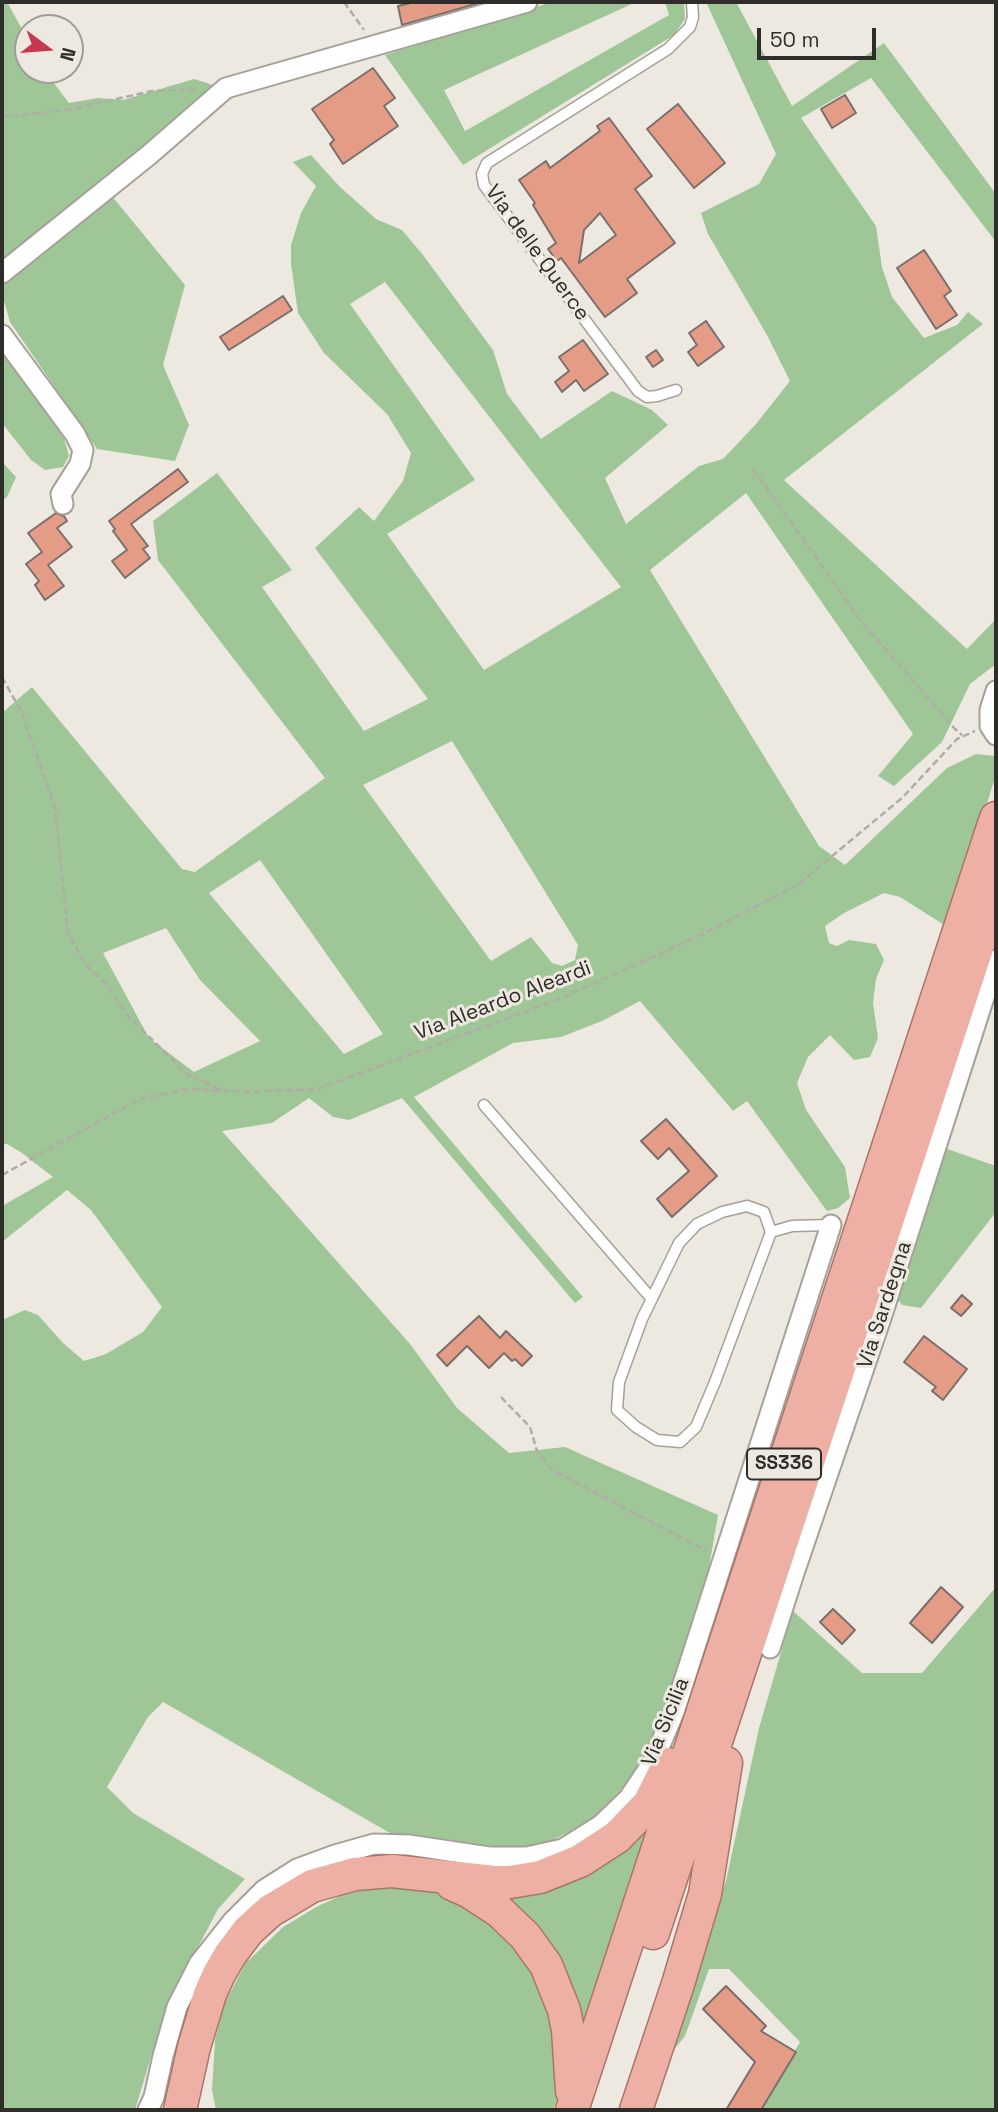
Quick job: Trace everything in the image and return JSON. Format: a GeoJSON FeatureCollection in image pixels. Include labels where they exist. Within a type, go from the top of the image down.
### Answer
{"type":"FeatureCollection","features":[{"type":"Feature","properties":{"kind":"highway","name":"SS336"},"geometry":{"type":"LineString","coordinates":[[728,1669],[996,818]]}},
{"type":"Feature","properties":{"kind":"highway","name":"SS336"},"geometry":{"type":"LineString","coordinates":[[580,2110],[728,1669],[996,890]]}},
{"type":"Feature","properties":{"kind":"highway"},"geometry":{"type":"LineString","coordinates":[[636,2110],[705,1894],[727,1756],[728,1669]]}},
{"type":"Feature","properties":{"kind":"highway"},"geometry":{"type":"LineString","coordinates":[[180,2110],[194,2047],[219,1974],[248,1931],[270,1911],[312,1886],[355,1874],[392,1871],[504,1883],[540,1877],[580,1861],[617,1837],[649,1804],[728,1669]]}},
{"type":"Feature","properties":{"kind":"highway"},"geometry":{"type":"LineString","coordinates":[[619,2110],[677,1929],[727,1756]]}},
{"type":"Feature","properties":{"kind":"highway"},"geometry":{"type":"LineString","coordinates":[[428,1876],[471,1892],[499,1911],[525,1936],[546,1965],[556,1987],[568,2030],[580,2110]]}},
{"type":"Feature","properties":{"kind":"highway"},"geometry":{"type":"LineString","coordinates":[[194,2047],[204,2110]]}},
{"type":"Feature","properties":{"kind":"street"},"geometry":{"type":"LineString","coordinates":[[2,272],[149,155],[226,88],[527,2]]}},
{"type":"Feature","properties":{"kind":"street"},"geometry":{"type":"LineString","coordinates":[[2,335],[75,434],[83,450],[80,464],[61,494],[63,504]]}},
{"type":"Feature","properties":{"kind":"street"},"geometry":{"type":"LineString","coordinates":[[996,691],[990,710],[990,726],[996,735]]}},
{"type":"Feature","properties":{"kind":"street","name":"Via Sardegna"},"geometry":{"type":"LineString","coordinates":[[770,1648],[881,1318],[996,960]]}},
{"type":"Feature","properties":{"kind":"street","name":"Via Sicilia"},"geometry":{"type":"LineString","coordinates":[[148,2110],[154,2097],[177,2007],[199,1964],[233,1921],[264,1890],[297,1869],[335,1854],[374,1844],[410,1845],[489,1857],[527,1857],[563,1849],[601,1825],[629,1798],[653,1762],[674,1712],[831,1225]]}},
{"type":"Feature","properties":{"kind":"lane","name":"Via delle Querce"},"geometry":{"type":"LineString","coordinates":[[676,390],[647,397],[638,391],[484,185],[482,174],[487,163],[668,49],[690,27],[693,17],[692,2]]}},
{"type":"Feature","properties":{"kind":"lane"},"geometry":{"type":"LineString","coordinates":[[484,1105],[650,1298]]}},
{"type":"Feature","properties":{"kind":"lane"},"geometry":{"type":"LineString","coordinates":[[747,1206],[764,1212],[771,1232],[696,1427],[680,1442],[657,1440],[617,1410],[619,1382],[650,1298],[679,1243],[697,1224],[722,1212],[747,1206]]}},
{"type":"Feature","properties":{"kind":"lane"},"geometry":{"type":"LineString","coordinates":[[771,1232],[792,1226],[831,1225]]}},
{"type":"Feature","properties":{"kind":"path"},"geometry":{"type":"LineString","coordinates":[[344,2],[375,46]]}},
{"type":"Feature","properties":{"kind":"path"},"geometry":{"type":"LineString","coordinates":[[2,117],[66,110],[152,91],[226,88]]}},
{"type":"Feature","properties":{"kind":"path","name":"Via Aleardo Aleardi"},"geometry":{"type":"LineString","coordinates":[[2,1175],[140,1099],[186,1089],[318,1089],[559,999],[697,937],[796,886],[902,799],[962,735],[861,621],[753,469]]}},
{"type":"Feature","properties":{"kind":"path"},"geometry":{"type":"LineString","coordinates":[[2,677],[21,711],[55,807],[68,932],[79,954],[85,964],[108,986],[125,1014],[188,1075],[225,1091]]}},
{"type":"Feature","properties":{"kind":"path"},"geometry":{"type":"LineString","coordinates":[[501,1397],[530,1427],[537,1451],[552,1470],[723,1559]]}},
{"type":"Feature","properties":{"kind":"green space"},"geometry":{"type":"Polygon","coordinates":[[[2,2],[7,2],[14,15],[14,84],[55,84],[69,103],[98,98],[123,100],[194,79],[213,85],[204,101],[123,163],[111,195],[185,285],[163,365],[189,425],[175,461],[97,449],[10,322],[2,294],[2,2]]]}},
{"type":"Feature","properties":{"kind":"green space"},"geometry":{"type":"Polygon","coordinates":[[[552,2],[636,2],[444,90],[465,131],[669,15],[665,2],[684,2],[685,19],[674,35],[463,165],[385,55],[552,2]]]}},
{"type":"Feature","properties":{"kind":"green space"},"geometry":{"type":"Polygon","coordinates":[[[706,2],[736,2],[792,106],[884,43],[996,194],[996,242],[871,78],[801,118],[876,226],[882,267],[892,297],[924,338],[957,325],[968,312],[983,324],[784,480],[967,649],[996,619],[996,664],[970,684],[942,742],[894,786],[878,776],[913,734],[746,493],[650,570],[819,846],[845,865],[947,768],[976,754],[996,756],[996,774],[949,928],[900,897],[884,893],[825,926],[829,943],[837,946],[849,940],[876,944],[884,960],[876,979],[873,1003],[878,1038],[870,1057],[854,1060],[830,1035],[808,1057],[797,1083],[806,1110],[845,1167],[850,1198],[838,1208],[827,1211],[747,1101],[733,1111],[640,1001],[602,1021],[561,1037],[513,1043],[414,1097],[583,1297],[575,1303],[402,1098],[349,1120],[333,1117],[309,1098],[272,1123],[222,1131],[410,1344],[457,1408],[509,1453],[565,1447],[718,1515],[706,1585],[660,1725],[633,1776],[594,1819],[553,1840],[522,1848],[489,1850],[395,1836],[163,1702],[148,1717],[107,1787],[133,1813],[245,1879],[218,1909],[165,2010],[135,2110],[2,2110],[2,1320],[25,1310],[38,1315],[63,1343],[84,1361],[106,1354],[143,1332],[162,1307],[91,1210],[67,1190],[2,1242],[2,1206],[53,1177],[22,1153],[2,1144],[2,713],[32,687],[182,869],[195,872],[325,778],[158,560],[153,521],[217,473],[292,570],[262,587],[364,731],[428,699],[315,548],[359,507],[374,521],[403,481],[411,453],[387,414],[324,353],[298,313],[291,245],[301,213],[316,186],[293,162],[311,155],[339,186],[376,219],[402,230],[493,350],[507,394],[541,439],[612,391],[652,410],[668,425],[605,478],[626,524],[699,466],[723,459],[756,424],[790,381],[767,335],[708,234],[701,213],[759,184],[776,154],[706,2]],[[385,282],[350,304],[475,480],[387,534],[484,670],[621,587],[385,282]],[[452,741],[363,785],[491,961],[531,937],[552,963],[562,966],[575,960],[578,945],[452,741]],[[260,860],[209,893],[344,1054],[383,1034],[260,860]],[[166,928],[103,953],[149,1038],[194,1072],[260,1041],[200,980],[166,928]]]}},
{"type":"Feature","properties":{"kind":"green space"},"geometry":{"type":"Polygon","coordinates":[[[2,350],[64,438],[69,456],[63,467],[45,470],[31,460],[2,423],[2,350]]]}},
{"type":"Feature","properties":{"kind":"green space"},"geometry":{"type":"Polygon","coordinates":[[[2,462],[16,477],[7,497],[2,501],[2,462]]]}},
{"type":"Feature","properties":{"kind":"green space"},"geometry":{"type":"Polygon","coordinates":[[[936,1145],[996,1166],[996,1212],[921,1308],[902,1305],[889,1289],[936,1145]]]}},
{"type":"Feature","properties":{"kind":"green space"},"geometry":{"type":"Polygon","coordinates":[[[996,1587],[996,2110],[761,2110],[800,2042],[729,1969],[709,1969],[685,2036],[665,2061],[726,1881],[759,1728],[793,1611],[862,1673],[922,1673],[996,1587]]]}},
{"type":"Feature","properties":{"kind":"green space"},"geometry":{"type":"Polygon","coordinates":[[[654,1816],[582,2037],[503,1902],[505,1892],[654,1816]]]}},
{"type":"Feature","properties":{"kind":"green space"},"geometry":{"type":"Polygon","coordinates":[[[408,1885],[456,1897],[520,1941],[556,2012],[559,2093],[553,2110],[216,2110],[212,2090],[215,2040],[224,2005],[245,1964],[283,1927],[318,1906],[358,1888],[408,1885]]]}},
{"type":"Feature","properties":{"kind":"building"},"geometry":{"type":"Polygon","coordinates":[[[415,2],[483,2],[402,25],[398,6],[415,2]]]}},
{"type":"Feature","properties":{"kind":"building"},"geometry":{"type":"Polygon","coordinates":[[[373,68],[395,98],[384,106],[398,126],[343,164],[330,144],[334,140],[312,109],[373,68]]]}},
{"type":"Feature","properties":{"kind":"building"},"geometry":{"type":"Polygon","coordinates":[[[845,95],[856,113],[832,128],[821,109],[845,95]]]}},
{"type":"Feature","properties":{"kind":"building"},"geometry":{"type":"Polygon","coordinates":[[[678,104],[725,163],[694,188],[647,129],[678,104]]]}},
{"type":"Feature","properties":{"kind":"building"},"geometry":{"type":"Polygon","coordinates":[[[609,118],[652,176],[635,189],[675,243],[627,279],[637,293],[605,317],[561,258],[557,261],[548,249],[556,243],[533,205],[535,203],[519,180],[546,161],[550,168],[600,131],[597,126],[609,118]],[[600,213],[584,230],[579,263],[616,235],[600,213]]]}},
{"type":"Feature","properties":{"kind":"building"},"geometry":{"type":"Polygon","coordinates":[[[924,250],[951,291],[944,296],[957,315],[936,329],[897,268],[924,250]]]}},
{"type":"Feature","properties":{"kind":"building"},"geometry":{"type":"Polygon","coordinates":[[[283,296],[292,310],[229,350],[220,337],[283,296]]]}},
{"type":"Feature","properties":{"kind":"building"},"geometry":{"type":"Polygon","coordinates":[[[706,321],[724,347],[698,366],[688,352],[697,345],[689,333],[706,321]]]}},
{"type":"Feature","properties":{"kind":"building"},"geometry":{"type":"Polygon","coordinates":[[[583,340],[608,374],[584,391],[576,380],[562,392],[555,382],[569,371],[559,357],[583,340]]]}},
{"type":"Feature","properties":{"kind":"building"},"geometry":{"type":"Polygon","coordinates":[[[656,350],[663,360],[653,367],[646,357],[656,350]]]}},
{"type":"Feature","properties":{"kind":"building"},"geometry":{"type":"Polygon","coordinates":[[[178,469],[188,482],[131,524],[148,546],[143,549],[150,558],[125,578],[112,561],[127,550],[109,521],[178,469]]]}},
{"type":"Feature","properties":{"kind":"building"},"geometry":{"type":"Polygon","coordinates":[[[56,513],[64,516],[67,521],[57,528],[72,547],[48,565],[64,586],[45,600],[35,585],[39,581],[26,564],[42,552],[28,533],[56,513]]]}},
{"type":"Feature","properties":{"kind":"building"},"geometry":{"type":"Polygon","coordinates":[[[666,1119],[717,1176],[672,1217],[657,1199],[689,1171],[669,1148],[658,1159],[641,1141],[666,1119]]]}},
{"type":"Feature","properties":{"kind":"building"},"geometry":{"type":"Polygon","coordinates":[[[962,1295],[972,1304],[961,1316],[951,1308],[962,1295]]]}},
{"type":"Feature","properties":{"kind":"building"},"geometry":{"type":"Polygon","coordinates":[[[479,1316],[500,1338],[506,1331],[532,1356],[522,1366],[504,1353],[489,1368],[467,1346],[447,1366],[437,1355],[479,1316]]]}},
{"type":"Feature","properties":{"kind":"building"},"geometry":{"type":"Polygon","coordinates":[[[924,1336],[967,1369],[943,1400],[932,1391],[936,1387],[904,1362],[924,1336]]]}},
{"type":"Feature","properties":{"kind":"building"},"geometry":{"type":"Polygon","coordinates":[[[941,1587],[963,1607],[932,1643],[910,1623],[941,1587]]]}},
{"type":"Feature","properties":{"kind":"building"},"geometry":{"type":"Polygon","coordinates":[[[833,1609],[855,1630],[842,1644],[820,1622],[833,1609]]]}},
{"type":"Feature","properties":{"kind":"building"},"geometry":{"type":"Polygon","coordinates":[[[726,1986],[766,2026],[761,2031],[796,2052],[761,2110],[726,2110],[755,2062],[703,2009],[726,1986]]]}}]}
